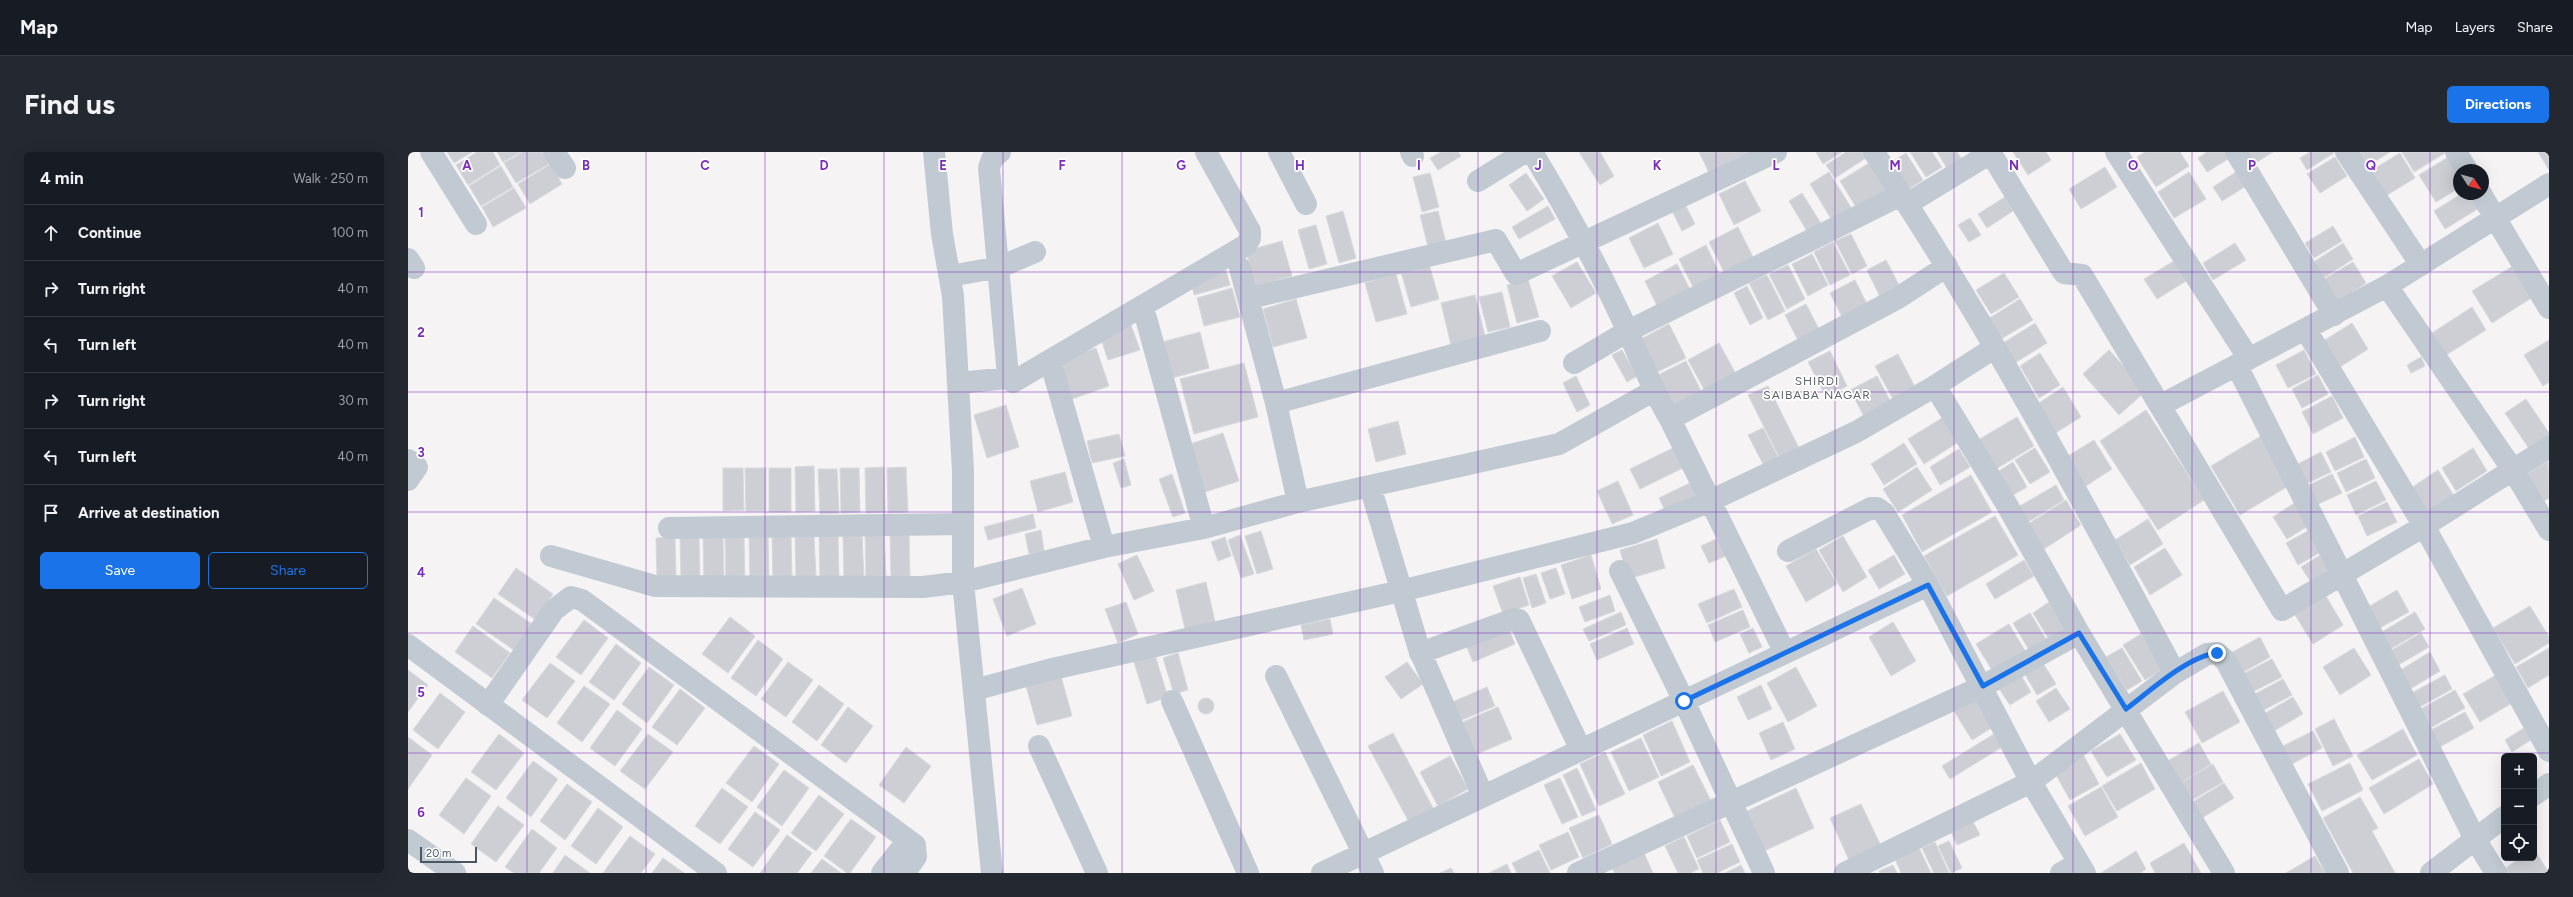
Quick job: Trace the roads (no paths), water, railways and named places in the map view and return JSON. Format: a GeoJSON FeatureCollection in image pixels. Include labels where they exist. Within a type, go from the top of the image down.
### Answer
{"type":"FeatureCollection","features":[{"type":"Feature","properties":{"kind":"street"},"geometry":{"type":"LineString","coordinates":[[431,152],[476,224]]}},
{"type":"Feature","properties":{"kind":"street"},"geometry":{"type":"LineString","coordinates":[[934,152],[942,234],[953,296],[963,471],[963,582],[992,873]]}},
{"type":"Feature","properties":{"kind":"street"},"geometry":{"type":"LineString","coordinates":[[1000,152],[992,159],[989,168],[1000,268],[1008,378]]}},
{"type":"Feature","properties":{"kind":"street"},"geometry":{"type":"LineString","coordinates":[[958,383],[1008,378],[1016,382],[1246,245],[1250,238],[1250,231],[1206,152]]}},
{"type":"Feature","properties":{"kind":"street"},"geometry":{"type":"LineString","coordinates":[[1279,152],[1306,204]]}},
{"type":"Feature","properties":{"kind":"street"},"geometry":{"type":"LineString","coordinates":[[1250,298],[1496,240],[1516,274],[1584,244],[1776,152]]}},
{"type":"Feature","properties":{"kind":"street"},"geometry":{"type":"LineString","coordinates":[[1874,152],[1947,266],[2066,471],[2175,673]]}},
{"type":"Feature","properties":{"kind":"street"},"geometry":{"type":"LineString","coordinates":[[1574,363],[1628,331],[1904,200],[1991,152],[2064,273],[2082,275],[2282,610],[2424,526],[2549,447]]}},
{"type":"Feature","properties":{"kind":"street"},"geometry":{"type":"LineString","coordinates":[[2116,152],[2243,362],[2343,574],[2475,839],[2496,873]]}},
{"type":"Feature","properties":{"kind":"street"},"geometry":{"type":"LineString","coordinates":[[2236,152],[2334,315]]}},
{"type":"Feature","properties":{"kind":"street"},"geometry":{"type":"LineString","coordinates":[[2346,152],[2421,264]]}},
{"type":"Feature","properties":{"kind":"street"},"geometry":{"type":"LineString","coordinates":[[2456,152],[2463,164]]}},
{"type":"Feature","properties":{"kind":"street"},"geometry":{"type":"LineString","coordinates":[[1478,181],[1537,154],[1628,331],[1653,391],[1670,419],[1784,651]]}},
{"type":"Feature","properties":{"kind":"street"},"geometry":{"type":"LineString","coordinates":[[2161,405],[2387,286],[2495,216],[2549,184]]}},
{"type":"Feature","properties":{"kind":"street"},"geometry":{"type":"LineString","coordinates":[[2486,200],[2549,308]]}},
{"type":"Feature","properties":{"kind":"street"},"geometry":{"type":"LineString","coordinates":[[950,276],[1000,268],[1035,252]]}},
{"type":"Feature","properties":{"kind":"street"},"geometry":{"type":"LineString","coordinates":[[1670,419],[1898,298],[1947,266]]}},
{"type":"Feature","properties":{"kind":"street"},"geometry":{"type":"LineString","coordinates":[[1240,268],[1250,298],[1276,403],[1298,502]]}},
{"type":"Feature","properties":{"kind":"street"},"geometry":{"type":"LineString","coordinates":[[2387,286],[2513,470],[2549,530]]}},
{"type":"Feature","properties":{"kind":"street"},"geometry":{"type":"LineString","coordinates":[[1146,318],[1204,528]]}},
{"type":"Feature","properties":{"kind":"street"},"geometry":{"type":"LineString","coordinates":[[2306,330],[2424,526],[2549,751]]}},
{"type":"Feature","properties":{"kind":"street"},"geometry":{"type":"LineString","coordinates":[[1276,403],[1540,331]]}},
{"type":"Feature","properties":{"kind":"street"},"geometry":{"type":"LineString","coordinates":[[974,690],[1048,670],[1401,591],[1633,533],[1710,500],[1856,432],[1935,386],[1994,348]]}},
{"type":"Feature","properties":{"kind":"street"},"geometry":{"type":"LineString","coordinates":[[1054,374],[1104,547]]}},
{"type":"Feature","properties":{"kind":"street"},"geometry":{"type":"LineString","coordinates":[[1935,386],[2007,505],[2079,633],[2224,873]]}},
{"type":"Feature","properties":{"kind":"street"},"geometry":{"type":"LineString","coordinates":[[551,556],[655,586],[923,587],[963,582],[1104,547],[1204,528],[1298,502],[1559,444],[1653,391]]}},
{"type":"Feature","properties":{"kind":"street"},"geometry":{"type":"LineString","coordinates":[[408,460],[417,467],[408,480]]}},
{"type":"Feature","properties":{"kind":"street"},"geometry":{"type":"LineString","coordinates":[[1370,486],[1420,653],[1483,796]]}},
{"type":"Feature","properties":{"kind":"street"},"geometry":{"type":"LineString","coordinates":[[1788,551],[1871,508],[1877,508],[1884,513],[1928,585],[1983,686],[2075,870]]}},
{"type":"Feature","properties":{"kind":"street"},"geometry":{"type":"LineString","coordinates":[[668,528],[962,524]]}},
{"type":"Feature","properties":{"kind":"street"},"geometry":{"type":"LineString","coordinates":[[1620,571],[1684,701],[1764,873]]}},
{"type":"Feature","properties":{"kind":"street"},"geometry":{"type":"LineString","coordinates":[[1322,873],[1684,701],[1784,651],[1928,585]]}},
{"type":"Feature","properties":{"kind":"street"},"geometry":{"type":"LineString","coordinates":[[488,705],[554,610],[571,596],[582,600],[915,845],[916,858],[904,873]]}},
{"type":"Feature","properties":{"kind":"street"},"geometry":{"type":"LineString","coordinates":[[1420,653],[1514,619],[1520,620],[1581,750]]}},
{"type":"Feature","properties":{"kind":"street"},"geometry":{"type":"LineString","coordinates":[[1578,873],[1983,686],[2079,633]]}},
{"type":"Feature","properties":{"kind":"street"},"geometry":{"type":"LineString","coordinates":[[408,645],[716,873]]}},
{"type":"Feature","properties":{"kind":"street"},"geometry":{"type":"LineString","coordinates":[[1845,873],[2031,782],[2175,673],[2207,654],[2217,653],[2226,661],[2338,873]]}},
{"type":"Feature","properties":{"kind":"street"},"geometry":{"type":"LineString","coordinates":[[1276,676],[1372,873]]}},
{"type":"Feature","properties":{"kind":"street"},"geometry":{"type":"LineString","coordinates":[[1172,700],[1248,873]]}},
{"type":"Feature","properties":{"kind":"street"},"geometry":{"type":"LineString","coordinates":[[1039,746],[1097,873]]}},
{"type":"Feature","properties":{"kind":"street"},"geometry":{"type":"LineString","coordinates":[[2537,793],[2549,784]]}},
{"type":"Feature","properties":{"kind":"street"},"geometry":{"type":"LineString","coordinates":[[2431,873],[2501,819]]}},
{"type":"Feature","properties":{"kind":"street"},"geometry":{"type":"LineString","coordinates":[[408,840],[455,873]]}},
{"type":"Feature","properties":{"kind":"street"},"geometry":{"type":"LineString","coordinates":[[882,873],[900,849],[915,845]]}},
{"type":"Feature","properties":{"kind":"district","name":"SHIRDI SAIBABA NAGAR"},"geometry":{"type":"Point","coordinates":[1817,388]}}]}
